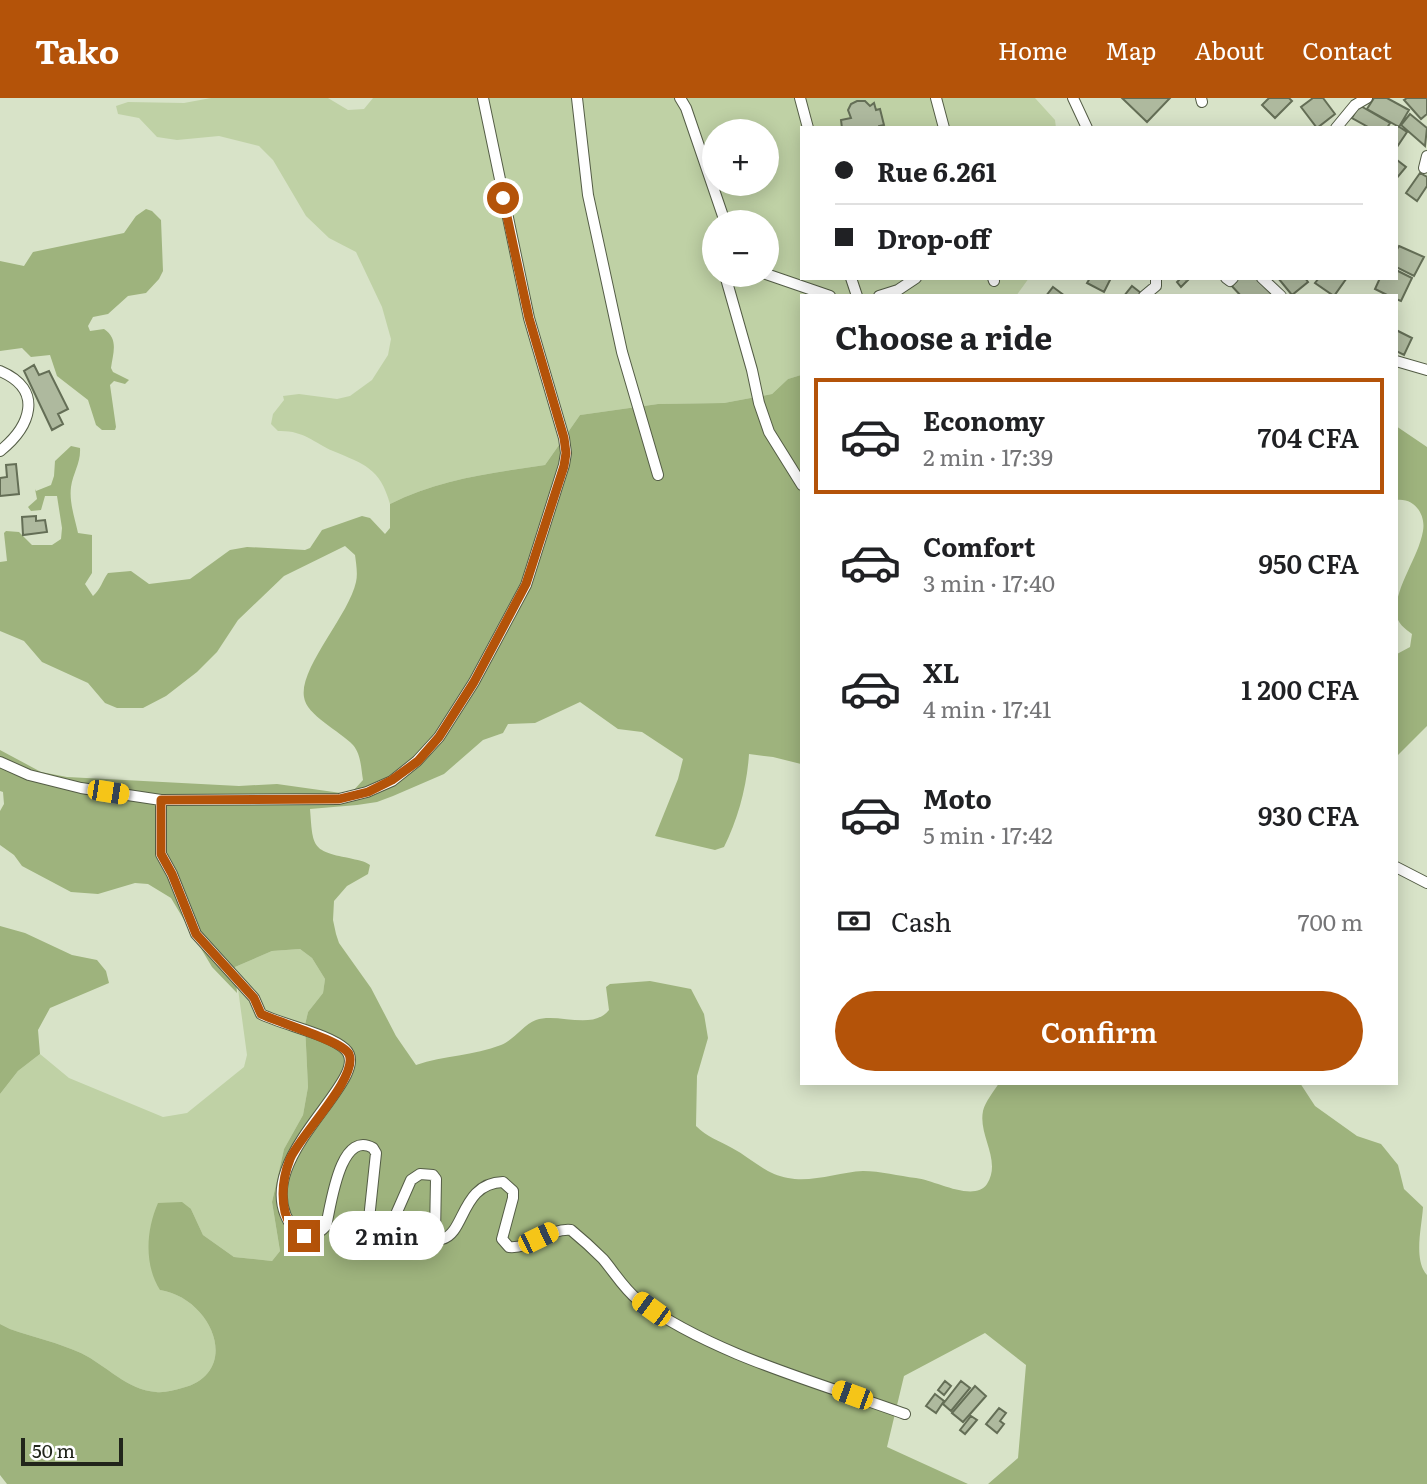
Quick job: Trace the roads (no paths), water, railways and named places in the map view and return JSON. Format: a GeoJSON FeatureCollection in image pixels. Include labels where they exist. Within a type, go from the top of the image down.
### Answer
{"type":"FeatureCollection","features":[{"type":"Feature","properties":{"kind":"street"},"geometry":{"type":"LineString","coordinates":[[0,762],[29,775],[81,788],[161,800],[339,799],[368,792],[392,780],[418,761],[439,737],[474,682],[526,584],[566,453],[529,318],[484,98]]}},
{"type":"Feature","properties":{"kind":"street"},"geometry":{"type":"LineString","coordinates":[[577,98],[590,208],[622,352],[658,475]]}},
{"type":"Feature","properties":{"kind":"street"},"geometry":{"type":"LineString","coordinates":[[680,98],[686,108],[721,210]]}},
{"type":"Feature","properties":{"kind":"street"},"geometry":{"type":"LineString","coordinates":[[800,98],[807,126]]}},
{"type":"Feature","properties":{"kind":"street"},"geometry":{"type":"LineString","coordinates":[[936,98],[943,126]]}},
{"type":"Feature","properties":{"kind":"street"},"geometry":{"type":"LineString","coordinates":[[1073,98],[1086,126]]}},
{"type":"Feature","properties":{"kind":"street"},"geometry":{"type":"LineString","coordinates":[[1338,126],[1355,105],[1367,98]]}},
{"type":"Feature","properties":{"kind":"street"},"geometry":{"type":"LineString","coordinates":[[779,278],[824,294]]}},
{"type":"Feature","properties":{"kind":"street"},"geometry":{"type":"LineString","coordinates":[[884,294],[913,280]]}},
{"type":"Feature","properties":{"kind":"street"},"geometry":{"type":"LineString","coordinates":[[1264,280],[1279,294]]}},
{"type":"Feature","properties":{"kind":"street"},"geometry":{"type":"LineString","coordinates":[[728,287],[769,432],[800,482]]}},
{"type":"Feature","properties":{"kind":"street"},"geometry":{"type":"LineString","coordinates":[[1398,362],[1427,370]]}},
{"type":"Feature","properties":{"kind":"street"},"geometry":{"type":"LineString","coordinates":[[0,371],[15,378],[25,393],[29,410],[23,429],[0,451]]}},
{"type":"Feature","properties":{"kind":"street"},"geometry":{"type":"LineString","coordinates":[[161,800],[161,854],[196,934],[254,998],[261,1014],[326,1039],[344,1048],[349,1054],[350,1063],[342,1083],[298,1142],[284,1176],[283,1202],[287,1218],[297,1233],[313,1236],[326,1226],[343,1160],[354,1146],[361,1144],[373,1147],[376,1153],[369,1219],[377,1226],[389,1225],[393,1221],[411,1180],[420,1174],[433,1175],[436,1179],[435,1235],[442,1239],[451,1235],[471,1198],[488,1184],[503,1182],[513,1191],[502,1239],[509,1247],[522,1246],[554,1231],[571,1230],[601,1257],[635,1297],[668,1321],[748,1357],[905,1414]]}},
{"type":"Feature","properties":{"kind":"street"},"geometry":{"type":"LineString","coordinates":[[1398,868],[1427,883]]}}]}
